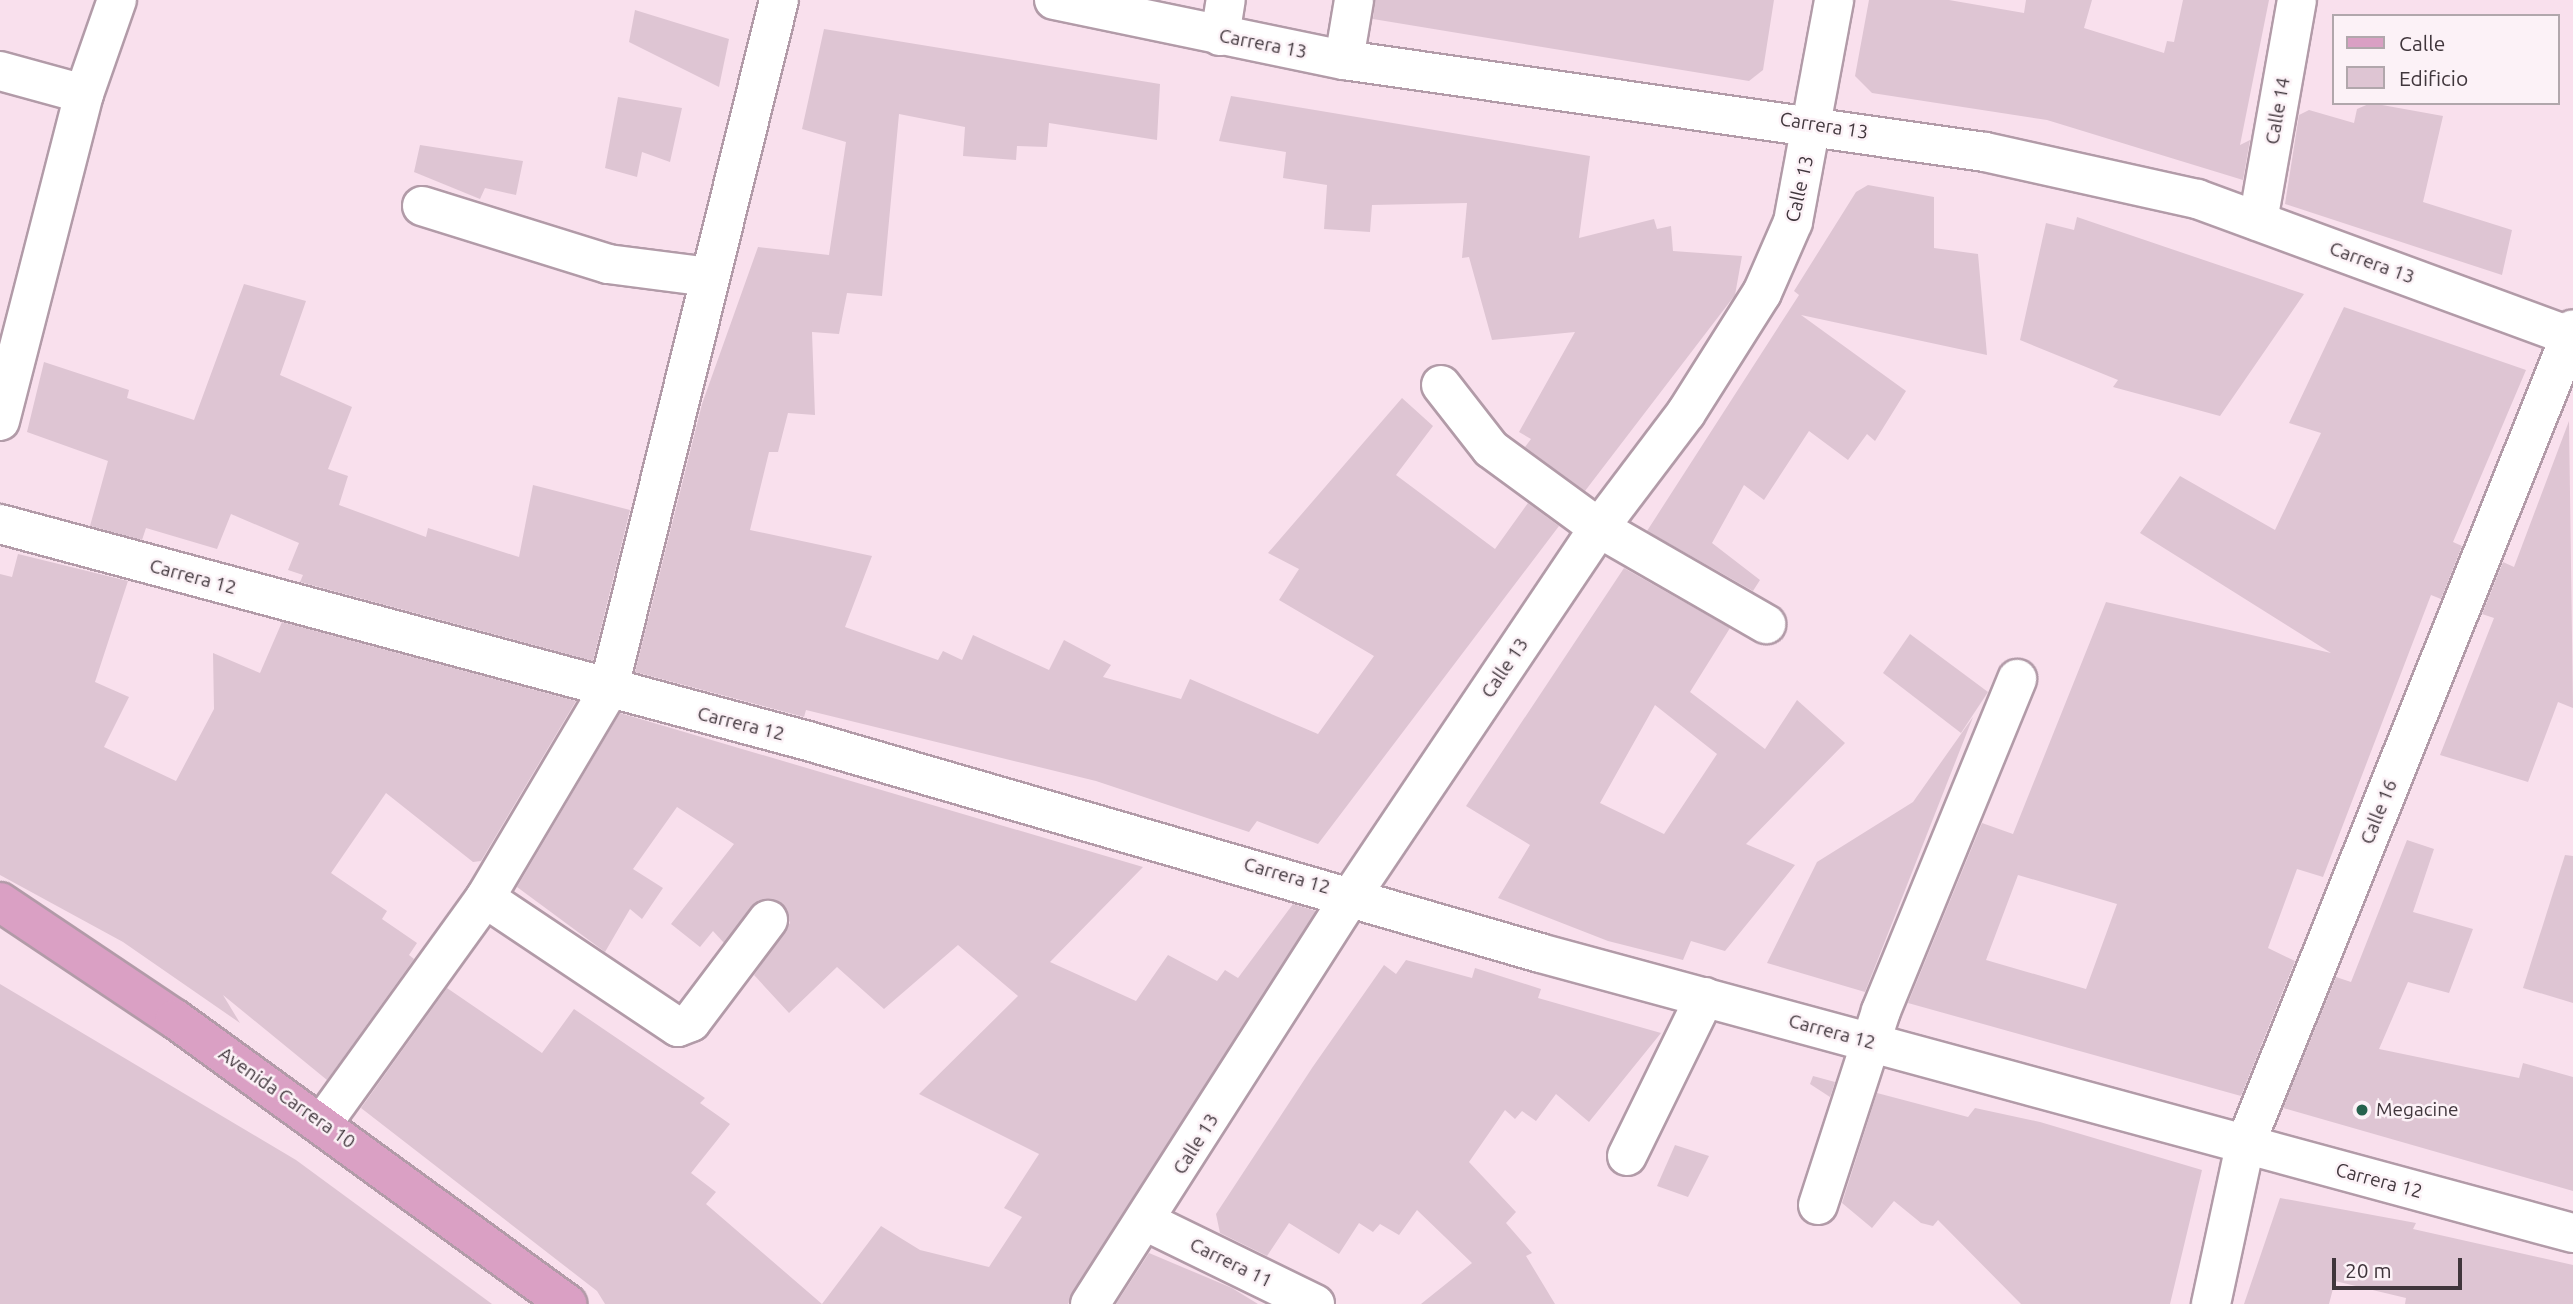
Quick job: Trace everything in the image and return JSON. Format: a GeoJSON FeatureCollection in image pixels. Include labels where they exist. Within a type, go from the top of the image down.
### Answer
{"type":"FeatureCollection","features":[{"type":"Feature","properties":{"kind":"main road","name":"Avenida Carrera 10"},"geometry":{"type":"LineString","coordinates":[[0,902],[322,1124],[567,1304]]}},
{"type":"Feature","properties":{"kind":"street"},"geometry":{"type":"LineString","coordinates":[[0,421],[84,94],[117,0]]}},
{"type":"Feature","properties":{"kind":"street"},"geometry":{"type":"LineString","coordinates":[[322,1124],[485,898],[608,691],[779,0]]}},
{"type":"Feature","properties":{"kind":"street","name":"Carrera 13"},"geometry":{"type":"LineString","coordinates":[[1054,0],[1223,18],[1344,60],[1815,123],[2091,175],[2197,199],[2572,334]]}},
{"type":"Feature","properties":{"kind":"street"},"geometry":{"type":"LineString","coordinates":[[1344,60],[1354,0]]}},
{"type":"Feature","properties":{"kind":"street","name":"Calle 13"},"geometry":{"type":"LineString","coordinates":[[1090,1304],[1147,1222],[1352,895],[1599,528],[1686,413],[1762,293],[1793,222],[1815,123],[1834,0]]}},
{"type":"Feature","properties":{"kind":"street","name":"Calle 14"},"geometry":{"type":"LineString","coordinates":[[2258,221],[2297,0]]}},
{"type":"Feature","properties":{"kind":"street"},"geometry":{"type":"LineString","coordinates":[[0,71],[84,94]]}},
{"type":"Feature","properties":{"kind":"street"},"geometry":{"type":"LineString","coordinates":[[422,206],[608,264],[710,277]]}},
{"type":"Feature","properties":{"kind":"street","name":"Calle 16"},"geometry":{"type":"LineString","coordinates":[[2211,1304],[2245,1144],[2572,334]]}},
{"type":"Feature","properties":{"kind":"street"},"geometry":{"type":"LineString","coordinates":[[1441,385],[1472,431],[1599,528],[1766,624]]}},
{"type":"Feature","properties":{"kind":"street","name":"Carrera 12"},"geometry":{"type":"LineString","coordinates":[[0,524],[1352,895],[1870,1043],[2573,1233]]}},
{"type":"Feature","properties":{"kind":"street"},"geometry":{"type":"LineString","coordinates":[[1818,1206],[1870,1043],[2017,678]]}},
{"type":"Feature","properties":{"kind":"street"},"geometry":{"type":"LineString","coordinates":[[485,898],[678,1027],[691,1022],[768,920]]}},
{"type":"Feature","properties":{"kind":"street"},"geometry":{"type":"LineString","coordinates":[[1628,1156],[1705,997]]}},
{"type":"Feature","properties":{"kind":"street","name":"Carrera 11"},"geometry":{"type":"LineString","coordinates":[[1147,1222],[1315,1304]]}},
{"type":"Feature","properties":{"kind":"building"},"geometry":{"type":"Polygon","coordinates":[[[1375,0],[1774,0],[1763,70],[1749,81],[1373,19],[1375,0]]]}},
{"type":"Feature","properties":{"kind":"building"},"geometry":{"type":"Polygon","coordinates":[[[1869,0],[1949,0],[2024,13],[2026,0],[2092,0],[2084,28],[2164,53],[2167,41],[2174,42],[2183,0],[2269,0],[2240,145],[2250,140],[2243,180],[2047,120],[1872,93],[1855,76],[1869,0]]]}},
{"type":"Feature","properties":{"kind":"building"},"geometry":{"type":"Polygon","coordinates":[[[635,10],[729,39],[719,87],[629,42],[635,10]]]}},
{"type":"Feature","properties":{"kind":"building"},"geometry":{"type":"Polygon","coordinates":[[[824,29],[1160,84],[1157,140],[1049,123],[1047,147],[1017,146],[1016,160],[963,156],[965,127],[899,114],[882,296],[847,293],[839,334],[812,332],[815,415],[788,413],[778,452],[769,452],[750,530],[872,556],[845,627],[938,660],[943,651],[962,660],[973,635],[1049,670],[1064,640],[1111,665],[1103,677],[1181,699],[1190,679],[1318,734],[1374,656],[1279,600],[1299,569],[1268,553],[1402,398],[1433,426],[1396,475],[1495,549],[1528,503],[1559,526],[1318,844],[1257,821],[1249,832],[1096,781],[806,710],[804,717],[635,672],[702,404],[758,247],[829,255],[846,142],[802,129],[824,29]]]}},
{"type":"Feature","properties":{"kind":"building"},"geometry":{"type":"Polygon","coordinates":[[[1231,96],[1590,156],[1579,238],[1654,219],[1657,229],[1671,226],[1673,251],[1742,256],[1735,295],[1585,491],[1525,447],[1531,439],[1519,432],[1575,332],[1492,340],[1469,257],[1462,258],[1467,203],[1372,205],[1370,232],[1324,229],[1327,185],[1283,178],[1286,152],[1219,141],[1231,96]]]}},
{"type":"Feature","properties":{"kind":"building"},"geometry":{"type":"Polygon","coordinates":[[[618,97],[682,108],[670,162],[642,152],[637,177],[605,168],[618,97]]]}},
{"type":"Feature","properties":{"kind":"building"},"geometry":{"type":"Polygon","coordinates":[[[2366,105],[2382,105],[2443,116],[2423,202],[2512,230],[2502,275],[2285,204],[2299,115],[2309,110],[2354,123],[2357,109],[2366,105]]]}},
{"type":"Feature","properties":{"kind":"building"},"geometry":{"type":"Polygon","coordinates":[[[420,145],[523,161],[516,195],[485,188],[480,199],[414,172],[420,145]]]}},
{"type":"Feature","properties":{"kind":"building"},"geometry":{"type":"Polygon","coordinates":[[[1868,185],[1934,197],[1934,248],[1978,254],[1987,355],[1801,315],[1906,391],[1875,441],[1867,434],[1848,460],[1809,431],[1764,500],[1744,485],[1712,543],[1760,580],[1753,591],[1647,531],[1799,295],[1794,291],[1856,192],[1868,185]]]}},
{"type":"Feature","properties":{"kind":"building"},"geometry":{"type":"Polygon","coordinates":[[[2077,217],[2304,294],[2220,416],[2113,387],[2118,380],[2020,340],[2046,223],[2074,230],[2077,217]]]}},
{"type":"Feature","properties":{"kind":"building"},"geometry":{"type":"Polygon","coordinates":[[[244,284],[306,301],[280,375],[352,407],[328,469],[348,476],[339,505],[426,537],[428,528],[519,557],[533,485],[630,510],[593,661],[300,582],[303,575],[288,570],[299,543],[231,514],[217,549],[146,528],[142,540],[90,526],[108,461],[27,432],[44,362],[129,390],[127,398],[194,420],[244,284]]]}},
{"type":"Feature","properties":{"kind":"building"},"geometry":{"type":"Polygon","coordinates":[[[2344,307],[2526,370],[2453,542],[2462,546],[2441,599],[2431,595],[2323,877],[2297,869],[2268,948],[2295,961],[2241,1096],[1908,1003],[1982,823],[2013,834],[2106,602],[2331,653],[2140,533],[2180,476],[2275,530],[2321,433],[2289,423],[2344,307]],[[2018,875],[1986,960],[2086,989],[2117,904],[2018,875]]]}},
{"type":"Feature","properties":{"kind":"building"},"geometry":{"type":"Polygon","coordinates":[[[2569,421],[2573,708],[2558,702],[2528,782],[2440,755],[2494,618],[2482,614],[2503,562],[2514,567],[2569,421]]]}},
{"type":"Feature","properties":{"kind":"building"},"geometry":{"type":"Polygon","coordinates":[[[18,554],[128,581],[95,682],[129,697],[104,747],[176,781],[214,709],[213,653],[260,673],[282,622],[576,701],[481,861],[473,862],[386,793],[331,873],[387,911],[382,919],[417,943],[409,955],[414,959],[327,1080],[223,995],[240,1023],[123,942],[0,875],[0,574],[12,577],[18,554]]]}},
{"type":"Feature","properties":{"kind":"building"},"geometry":{"type":"Polygon","coordinates":[[[1624,568],[1730,628],[1690,692],[1765,749],[1797,700],[1845,743],[1746,844],[1795,865],[1725,951],[1691,941],[1683,960],[1608,941],[1498,898],[1530,845],[1466,806],[1624,568]],[[1655,705],[1600,803],[1664,834],[1717,754],[1655,705]]]}},
{"type":"Feature","properties":{"kind":"building"},"geometry":{"type":"Polygon","coordinates":[[[1910,634],[1988,692],[1961,733],[1883,673],[1910,634]]]}},
{"type":"Feature","properties":{"kind":"building"},"geometry":{"type":"Polygon","coordinates":[[[620,713],[1143,867],[1050,962],[1136,1001],[1168,955],[1217,981],[1225,970],[1238,978],[1293,904],[1316,911],[1068,1304],[822,1304],[881,1226],[920,1250],[989,1267],[1022,1217],[1004,1208],[1039,1154],[919,1094],[1018,996],[958,945],[884,1009],[837,967],[789,1013],[754,975],[790,923],[782,903],[759,900],[724,943],[713,931],[700,947],[671,924],[734,844],[677,807],[633,869],[663,888],[642,919],[630,909],[605,952],[517,887],[620,713]]]}},
{"type":"Feature","properties":{"kind":"building"},"geometry":{"type":"Polygon","coordinates":[[[1973,717],[1865,992],[1767,963],[1817,862],[1913,802],[1973,717]]]}},
{"type":"Feature","properties":{"kind":"building"},"geometry":{"type":"Polygon","coordinates":[[[2407,840],[2434,849],[2413,912],[2473,929],[2449,993],[2408,982],[2379,1049],[2519,1078],[2523,1063],[2573,1077],[2573,1191],[2283,1108],[2336,977],[2351,982],[2407,840]]]}},
{"type":"Feature","properties":{"kind":"building"},"geometry":{"type":"Polygon","coordinates":[[[2565,855],[2573,856],[2573,1003],[2523,988],[2565,855]]]}},
{"type":"Feature","properties":{"kind":"building"},"geometry":{"type":"Polygon","coordinates":[[[1406,960],[1472,978],[1475,968],[1541,989],[1538,998],[1661,1033],[1589,1122],[1556,1094],[1536,1121],[1522,1111],[1515,1119],[1505,1110],[1469,1162],[1516,1212],[1506,1223],[1532,1253],[1526,1256],[1555,1304],[1421,1304],[1472,1263],[1417,1210],[1399,1235],[1380,1224],[1373,1232],[1359,1223],[1339,1254],[1289,1223],[1267,1256],[1220,1233],[1216,1214],[1312,1068],[1384,965],[1396,974],[1406,960]]]}},
{"type":"Feature","properties":{"kind":"building"},"geometry":{"type":"Polygon","coordinates":[[[0,984],[296,1160],[492,1304],[0,1304],[0,984]]]}},
{"type":"Feature","properties":{"kind":"building"},"geometry":{"type":"Polygon","coordinates":[[[447,988],[542,1053],[574,1009],[705,1098],[700,1103],[730,1124],[691,1173],[716,1192],[706,1204],[822,1304],[605,1304],[597,1291],[361,1108],[447,988]]]}},
{"type":"Feature","properties":{"kind":"building"},"geometry":{"type":"Polygon","coordinates":[[[1813,1076],[1835,1082],[1830,1097],[1810,1084],[1813,1076]]]}},
{"type":"Feature","properties":{"kind":"building"},"geometry":{"type":"Polygon","coordinates":[[[1877,1093],[1968,1117],[1975,1108],[2040,1122],[2202,1170],[2170,1304],[2021,1304],[1938,1220],[1933,1226],[1921,1223],[1894,1201],[1872,1228],[1842,1203],[1877,1093]]]}},
{"type":"Feature","properties":{"kind":"building"},"geometry":{"type":"Polygon","coordinates":[[[1675,1145],[1709,1156],[1688,1197],[1657,1186],[1675,1145]]]}},
{"type":"Feature","properties":{"kind":"building"},"geometry":{"type":"Polygon","coordinates":[[[2280,1198],[2416,1223],[2413,1229],[2573,1265],[2573,1304],[2405,1304],[2406,1298],[2335,1281],[2329,1304],[2244,1304],[2280,1198]]]}},
{"type":"Feature","properties":{"kind":"building"},"geometry":{"type":"Polygon","coordinates":[[[1149,1253],[1232,1288],[1258,1304],[1116,1304],[1149,1253]]]}},
{"type":"Feature","properties":{"kind":"place","name":"Megacine"},"geometry":{"type":"Point","coordinates":[2362,1110]}}]}
